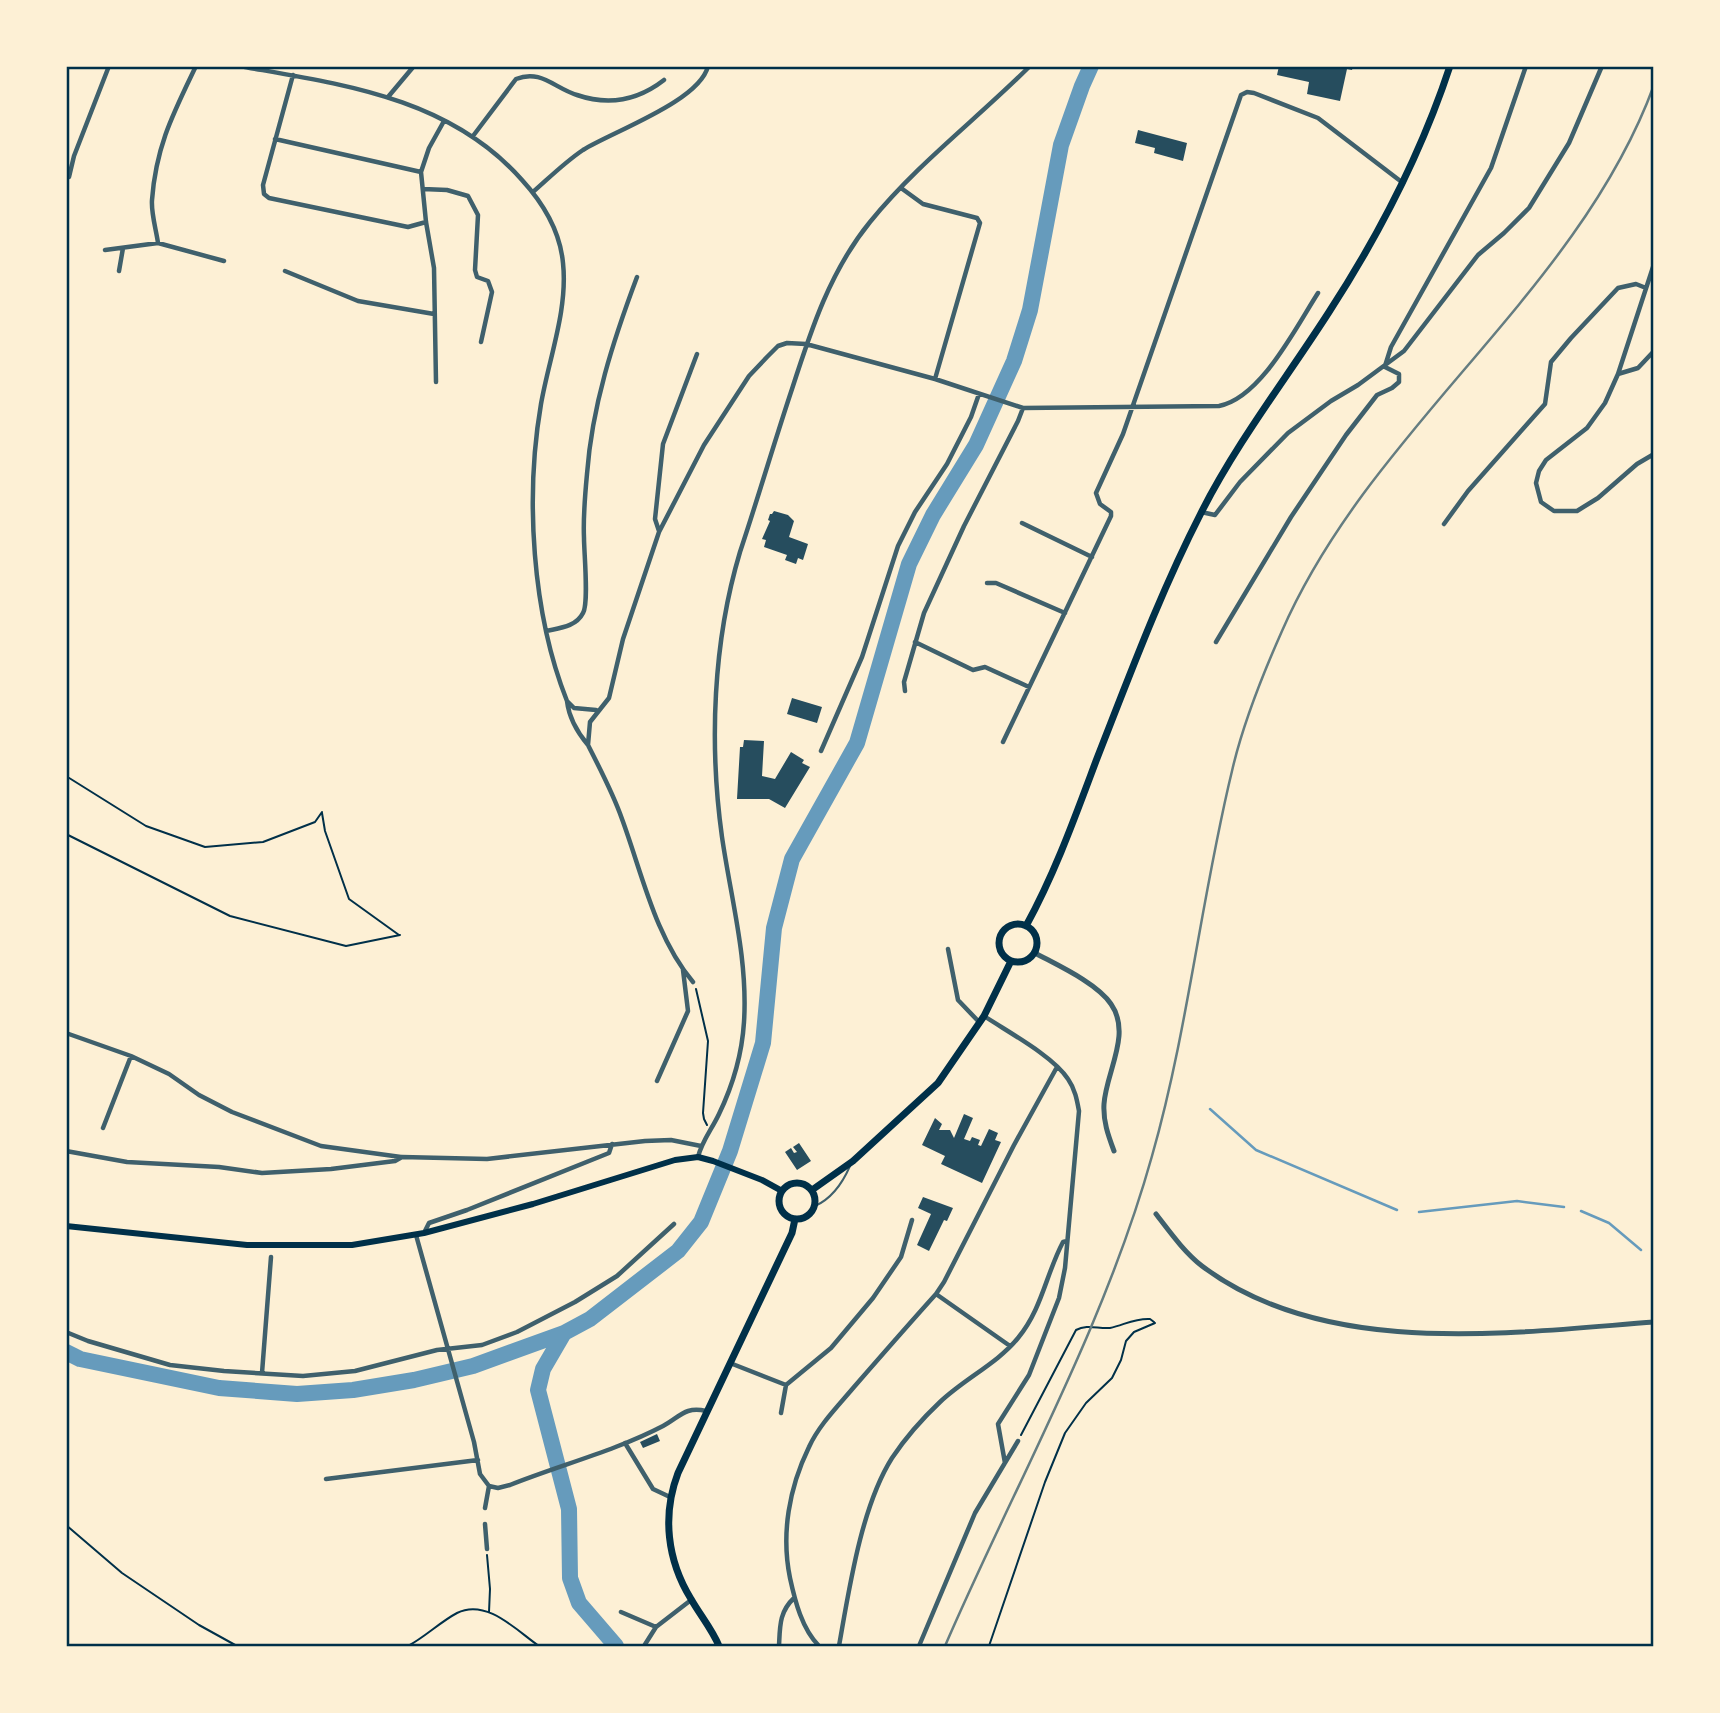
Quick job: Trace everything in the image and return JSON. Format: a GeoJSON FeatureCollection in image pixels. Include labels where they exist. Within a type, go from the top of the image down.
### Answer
{"type":"FeatureCollection","features":[{"type":"Feature","properties":{"kind":"main road"},"geometry":{"type":"LineString","coordinates":[[1026,926],[1063,847],[1145,634],[1201,512],[1235,452],[1331,310],[1384,221],[1435,111],[1450,66]]}},
{"type":"Feature","properties":{"kind":"main road"},"geometry":{"type":"LineString","coordinates":[[1014,925],[1026,926],[1035,934],[1037,940],[1035,953],[1022,962],[1011,961],[1002,954],[1000,936],[1014,925]]}},
{"type":"Feature","properties":{"kind":"main road"},"geometry":{"type":"LineString","coordinates":[[812,1190],[853,1161],[938,1083],[982,1020],[1011,961]]}},
{"type":"Feature","properties":{"kind":"main road"},"geometry":{"type":"LineString","coordinates":[[66,1226],[271,1246],[341,1246],[416,1235],[533,1204],[675,1160],[698,1157],[719,1163],[782,1191]]}},
{"type":"Feature","properties":{"kind":"main road"},"geometry":{"type":"LineString","coordinates":[[797,1182],[812,1190],[815,1206],[807,1216],[795,1219],[784,1213],[779,1202],[782,1191],[797,1182]]}},
{"type":"Feature","properties":{"kind":"main road"},"geometry":{"type":"LineString","coordinates":[[719,1647],[715,1636],[681,1583],[670,1545],[670,1497],[706,1411],[792,1233],[795,1219]]}},
{"type":"Feature","properties":{"kind":"street"},"geometry":{"type":"LineString","coordinates":[[69,177],[74,156],[109,66]]}},
{"type":"Feature","properties":{"kind":"street"},"geometry":{"type":"LineString","coordinates":[[158,243],[151,201],[157,157],[169,122],[196,66]]}},
{"type":"Feature","properties":{"kind":"street"},"geometry":{"type":"LineString","coordinates":[[239,66],[341,84],[388,97],[444,121],[473,135],[511,167],[533,192],[548,215],[563,262],[564,287],[541,406],[534,470],[537,574],[546,631],[572,721],[588,745],[621,816],[665,936],[682,970],[693,982]]}},
{"type":"Feature","properties":{"kind":"street"},"geometry":{"type":"LineString","coordinates":[[278,72],[282,66]]}},
{"type":"Feature","properties":{"kind":"street"},"geometry":{"type":"LineString","coordinates":[[388,97],[414,66]]}},
{"type":"Feature","properties":{"kind":"street"},"geometry":{"type":"LineString","coordinates":[[533,192],[582,151],[683,97],[703,80],[708,66]]}},
{"type":"Feature","properties":{"kind":"street"},"geometry":{"type":"LineString","coordinates":[[698,1157],[728,1094],[742,1047],[744,1020],[741,954],[721,834],[715,727],[724,627],[733,577],[814,320],[851,250],[870,222],[901,188],[1030,66]]}},
{"type":"Feature","properties":{"kind":"street"},"geometry":{"type":"LineString","coordinates":[[1385,367],[1391,347],[1491,168],[1526,66]]}},
{"type":"Feature","properties":{"kind":"street"},"geometry":{"type":"LineString","coordinates":[[1201,512],[1215,514],[1240,482],[1288,433],[1404,351],[1478,255],[1529,208],[1569,143],[1602,66]]}},
{"type":"Feature","properties":{"kind":"street"},"geometry":{"type":"LineString","coordinates":[[473,135],[516,79],[527,74],[544,79],[576,95],[605,102],[648,93],[664,80]]}},
{"type":"Feature","properties":{"kind":"street"},"geometry":{"type":"LineString","coordinates":[[293,75],[263,185],[264,194],[269,198],[408,227],[426,222]]}},
{"type":"Feature","properties":{"kind":"street"},"geometry":{"type":"LineString","coordinates":[[1003,742],[1111,516],[1111,512],[1100,504],[1096,493],[1132,407],[1244,93],[1254,93],[1275,100],[1318,118],[1403,183]]}},
{"type":"Feature","properties":{"kind":"street"},"geometry":{"type":"LineString","coordinates":[[436,382],[433,268],[421,172],[429,148],[444,121]]}},
{"type":"Feature","properties":{"kind":"street"},"geometry":{"type":"LineString","coordinates":[[275,139],[421,172]]}},
{"type":"Feature","properties":{"kind":"street"},"geometry":{"type":"LineString","coordinates":[[901,188],[923,204],[965,214],[977,218],[980,223],[935,379]]}},
{"type":"Feature","properties":{"kind":"street"},"geometry":{"type":"LineString","coordinates":[[423,189],[447,190],[468,196],[478,215],[475,270],[477,277],[488,281],[492,292],[481,342]]}},
{"type":"Feature","properties":{"kind":"street"},"geometry":{"type":"LineString","coordinates":[[105,250],[158,243],[224,261]]}},
{"type":"Feature","properties":{"kind":"street"},"geometry":{"type":"LineString","coordinates":[[119,271],[123,248]]}},
{"type":"Feature","properties":{"kind":"street"},"geometry":{"type":"LineString","coordinates":[[1654,264],[1618,374],[1605,403],[1587,428],[1546,460],[1536,483],[1541,502],[1554,512],[1577,511],[1654,454]]}},
{"type":"Feature","properties":{"kind":"street"},"geometry":{"type":"LineString","coordinates":[[285,271],[358,301],[434,314]]}},
{"type":"Feature","properties":{"kind":"street"},"geometry":{"type":"LineString","coordinates":[[546,631],[570,626],[584,613],[584,522],[591,446],[607,360],[637,277]]}},
{"type":"Feature","properties":{"kind":"street"},"geometry":{"type":"LineString","coordinates":[[1444,524],[1468,491],[1545,404],[1551,362],[1564,346],[1618,288],[1636,284],[1646,288]]}},
{"type":"Feature","properties":{"kind":"street"},"geometry":{"type":"LineString","coordinates":[[588,745],[590,722],[609,698],[623,639],[659,532],[704,445],[749,376],[778,346],[796,342],[806,344],[935,379],[1023,408],[1219,406],[1234,401],[1250,390],[1278,355],[1318,293]]}},
{"type":"Feature","properties":{"kind":"street"},"geometry":{"type":"LineString","coordinates":[[1618,374],[1638,368],[1654,351]]}},
{"type":"Feature","properties":{"kind":"street"},"geometry":{"type":"LineString","coordinates":[[659,532],[655,519],[663,444],[697,354]]}},
{"type":"Feature","properties":{"kind":"street"},"geometry":{"type":"LineString","coordinates":[[1216,642],[1291,517],[1346,435],[1377,395],[1399,382],[1399,374],[1385,367]]}},
{"type":"Feature","properties":{"kind":"street"},"geometry":{"type":"LineString","coordinates":[[821,751],[862,657],[898,546],[915,512],[947,464],[971,417],[979,394]]}},
{"type":"Feature","properties":{"kind":"street"},"geometry":{"type":"LineString","coordinates":[[905,691],[904,682],[924,613],[1023,408]]}},
{"type":"Feature","properties":{"kind":"street"},"geometry":{"type":"LineString","coordinates":[[1022,523],[1092,557]]}},
{"type":"Feature","properties":{"kind":"street"},"geometry":{"type":"LineString","coordinates":[[987,583],[996,583],[1065,613]]}},
{"type":"Feature","properties":{"kind":"street"},"geometry":{"type":"LineString","coordinates":[[915,642],[973,670],[985,667],[1030,687]]}},
{"type":"Feature","properties":{"kind":"street"},"geometry":{"type":"LineString","coordinates":[[567,701],[574,708],[597,710]]}},
{"type":"Feature","properties":{"kind":"street"},"geometry":{"type":"LineString","coordinates":[[948,949],[958,1000],[982,1020],[1058,1066],[1075,1092],[1079,1111],[1059,1298],[1029,1375],[998,1424],[1005,1464]]}},
{"type":"Feature","properties":{"kind":"street"},"geometry":{"type":"LineString","coordinates":[[1035,953],[1099,992],[1111,1004],[1119,1022],[1118,1042],[1104,1103],[1107,1133],[1114,1151]]}},
{"type":"Feature","properties":{"kind":"street"},"geometry":{"type":"LineString","coordinates":[[657,1081],[688,1011],[682,970]]}},
{"type":"Feature","properties":{"kind":"street"},"geometry":{"type":"LineString","coordinates":[[66,1033],[131,1056],[169,1074],[199,1095],[232,1112],[321,1146],[402,1157],[487,1159],[671,1140],[701,1146]]}},
{"type":"Feature","properties":{"kind":"street"},"geometry":{"type":"LineString","coordinates":[[103,1128],[131,1056]]}},
{"type":"Feature","properties":{"kind":"street"},"geometry":{"type":"LineString","coordinates":[[819,1647],[807,1631],[794,1598],[786,1560],[786,1526],[791,1496],[809,1447],[841,1402],[936,1294],[1058,1066]]}},
{"type":"Feature","properties":{"kind":"street"},"geometry":{"type":"LineString","coordinates":[[424,1233],[429,1223],[608,1153],[612,1144]]}},
{"type":"Feature","properties":{"kind":"street"},"geometry":{"type":"LineString","coordinates":[[66,1151],[127,1162],[262,1172],[331,1169],[395,1161],[402,1157]]}},
{"type":"Feature","properties":{"kind":"street"},"geometry":{"type":"LineString","coordinates":[[1156,1214],[1181,1246],[1200,1264],[1234,1287],[1254,1299],[1318,1319],[1363,1327],[1447,1334],[1654,1322]]}},
{"type":"Feature","properties":{"kind":"street"},"geometry":{"type":"LineString","coordinates":[[781,1413],[786,1385],[831,1348],[873,1298],[901,1257],[912,1220]]}},
{"type":"Feature","properties":{"kind":"street"},"geometry":{"type":"LineString","coordinates":[[66,1332],[170,1365],[261,1373],[336,1375],[437,1350],[482,1345],[517,1332],[575,1302],[617,1276],[674,1224]]}},
{"type":"Feature","properties":{"kind":"street"},"geometry":{"type":"LineString","coordinates":[[416,1235],[458,1382],[480,1474],[489,1486],[498,1488],[510,1485],[625,1443],[664,1426],[690,1409],[706,1411]]}},
{"type":"Feature","properties":{"kind":"street"},"geometry":{"type":"LineString","coordinates":[[839,1647],[851,1575],[863,1531],[890,1460],[912,1430],[940,1402],[1010,1346],[1034,1314],[1058,1251],[1063,1242],[1067,1241]]}},
{"type":"Feature","properties":{"kind":"street"},"geometry":{"type":"LineString","coordinates":[[261,1373],[271,1257]]}},
{"type":"Feature","properties":{"kind":"street"},"geometry":{"type":"LineString","coordinates":[[936,1294],[1010,1346]]}},
{"type":"Feature","properties":{"kind":"street"},"geometry":{"type":"LineString","coordinates":[[730,1363],[786,1385]]}},
{"type":"Feature","properties":{"kind":"street"},"geometry":{"type":"LineString","coordinates":[[919,1647],[975,1513],[1018,1441]]}},
{"type":"Feature","properties":{"kind":"street"},"geometry":{"type":"LineString","coordinates":[[625,1443],[653,1489],[670,1497]]}},
{"type":"Feature","properties":{"kind":"street"},"geometry":{"type":"LineString","coordinates":[[326,1479],[478,1460]]}},
{"type":"Feature","properties":{"kind":"street"},"geometry":{"type":"LineString","coordinates":[[485,1508],[489,1486]]}},
{"type":"Feature","properties":{"kind":"street"},"geometry":{"type":"LineString","coordinates":[[485,1524],[487,1549]]}},
{"type":"Feature","properties":{"kind":"street"},"geometry":{"type":"LineString","coordinates":[[779,1647],[785,1606],[794,1598]]}},
{"type":"Feature","properties":{"kind":"street"},"geometry":{"type":"LineString","coordinates":[[644,1647],[656,1627],[691,1600]]}},
{"type":"Feature","properties":{"kind":"street"},"geometry":{"type":"LineString","coordinates":[[621,1612],[656,1627]]}},
{"type":"Feature","properties":{"kind":"lane"},"geometry":{"type":"LineString","coordinates":[[815,1206],[824,1202],[844,1180],[853,1161]]}},
{"type":"Feature","properties":{"kind":"path"},"geometry":{"type":"LineString","coordinates":[[66,776],[146,826],[205,847],[263,842],[315,822],[322,812],[325,831],[349,899],[400,935],[346,946],[230,916],[66,834]]}},
{"type":"Feature","properties":{"kind":"path"},"geometry":{"type":"LineString","coordinates":[[693,982],[708,1041],[704,1119]]}},
{"type":"Feature","properties":{"kind":"path"},"geometry":{"type":"LineString","coordinates":[[989,1647],[1045,1482],[1065,1433],[1086,1403],[1112,1378],[1126,1341],[1134,1332],[1154,1323],[1150,1318],[1138,1318],[1110,1328],[1087,1327],[1076,1330],[1018,1441]]}},
{"type":"Feature","properties":{"kind":"path"},"geometry":{"type":"LineString","coordinates":[[66,1525],[122,1573],[237,1647]]}},
{"type":"Feature","properties":{"kind":"path"},"geometry":{"type":"LineString","coordinates":[[487,1549],[490,1589],[488,1613]]}},
{"type":"Feature","properties":{"kind":"path"},"geometry":{"type":"LineString","coordinates":[[408,1647],[458,1613],[473,1610],[488,1613],[509,1623],[539,1647]]}},
{"type":"Feature","properties":{"kind":"building"},"geometry":{"type":"Polygon","coordinates":[[[1279,66],[1353,66],[1352,70],[1347,69],[1340,101],[1307,94],[1309,82],[1277,75],[1279,66]]]}},
{"type":"Feature","properties":{"kind":"building"},"geometry":{"type":"Polygon","coordinates":[[[1138,130],[1187,143],[1183,161],[1154,153],[1155,148],[1135,143],[1138,130]]]}},
{"type":"Feature","properties":{"kind":"building"},"geometry":{"type":"Polygon","coordinates":[[[774,511],[788,515],[794,521],[789,537],[808,544],[803,560],[798,558],[796,564],[785,560],[787,555],[764,547],[766,540],[762,539],[770,521],[770,514],[774,511]]]}},
{"type":"Feature","properties":{"kind":"building"},"geometry":{"type":"Polygon","coordinates":[[[792,698],[822,707],[817,723],[787,714],[792,698]]]}},
{"type":"Feature","properties":{"kind":"building"},"geometry":{"type":"Polygon","coordinates":[[[744,740],[764,741],[762,776],[775,779],[791,752],[810,767],[785,808],[769,799],[737,799],[740,747],[743,747],[744,740]]]}},
{"type":"Feature","properties":{"kind":"building"},"geometry":{"type":"Polygon","coordinates":[[[964,1114],[973,1118],[964,1139],[970,1141],[972,1137],[980,1140],[978,1145],[981,1146],[989,1129],[998,1133],[995,1140],[1001,1142],[982,1183],[941,1164],[945,1156],[922,1145],[935,1118],[942,1124],[939,1130],[950,1130],[954,1138],[964,1114]]]}},
{"type":"Feature","properties":{"kind":"building"},"geometry":{"type":"Polygon","coordinates":[[[799,1143],[811,1161],[797,1170],[785,1152],[791,1148],[794,1153],[797,1152],[793,1147],[799,1143]]]}},
{"type":"Feature","properties":{"kind":"building"},"geometry":{"type":"Polygon","coordinates":[[[923,1197],[953,1208],[929,1251],[917,1245],[931,1214],[918,1208],[923,1197]]]}},
{"type":"Feature","properties":{"kind":"building"},"geometry":{"type":"Polygon","coordinates":[[[657,1434],[660,1441],[643,1448],[640,1442],[657,1434]]]}},
{"type":"Feature","properties":{"kind":"waterway"},"geometry":{"type":"LineString","coordinates":[[66,1352],[80,1359],[219,1388],[297,1394],[353,1390],[414,1380],[473,1366],[564,1333],[590,1319],[678,1251],[701,1222],[730,1151],[763,1043],[774,928],[792,859],[857,743],[909,564],[933,515],[976,445],[1014,361],[1030,310],[1061,145],[1091,66]]}},
{"type":"Feature","properties":{"kind":"waterway"},"geometry":{"type":"LineString","coordinates":[[1210,1109],[1256,1150],[1397,1210]]}},
{"type":"Feature","properties":{"kind":"waterway"},"geometry":{"type":"LineString","coordinates":[[1419,1212],[1517,1201],[1564,1207]]}},
{"type":"Feature","properties":{"kind":"waterway"},"geometry":{"type":"LineString","coordinates":[[1581,1211],[1609,1223],[1641,1250]]}},
{"type":"Feature","properties":{"kind":"waterway"},"geometry":{"type":"LineString","coordinates":[[564,1333],[543,1369],[538,1390],[569,1509],[570,1578],[579,1603],[616,1646]]}},
{"type":"Feature","properties":{"kind":"railway"},"geometry":{"type":"LineString","coordinates":[[945,1646],[1084,1344],[1132,1220],[1165,1108],[1211,867],[1236,753],[1282,631],[1320,558],[1367,489],[1526,295],[1576,229],[1620,160],[1654,85]]}}]}
